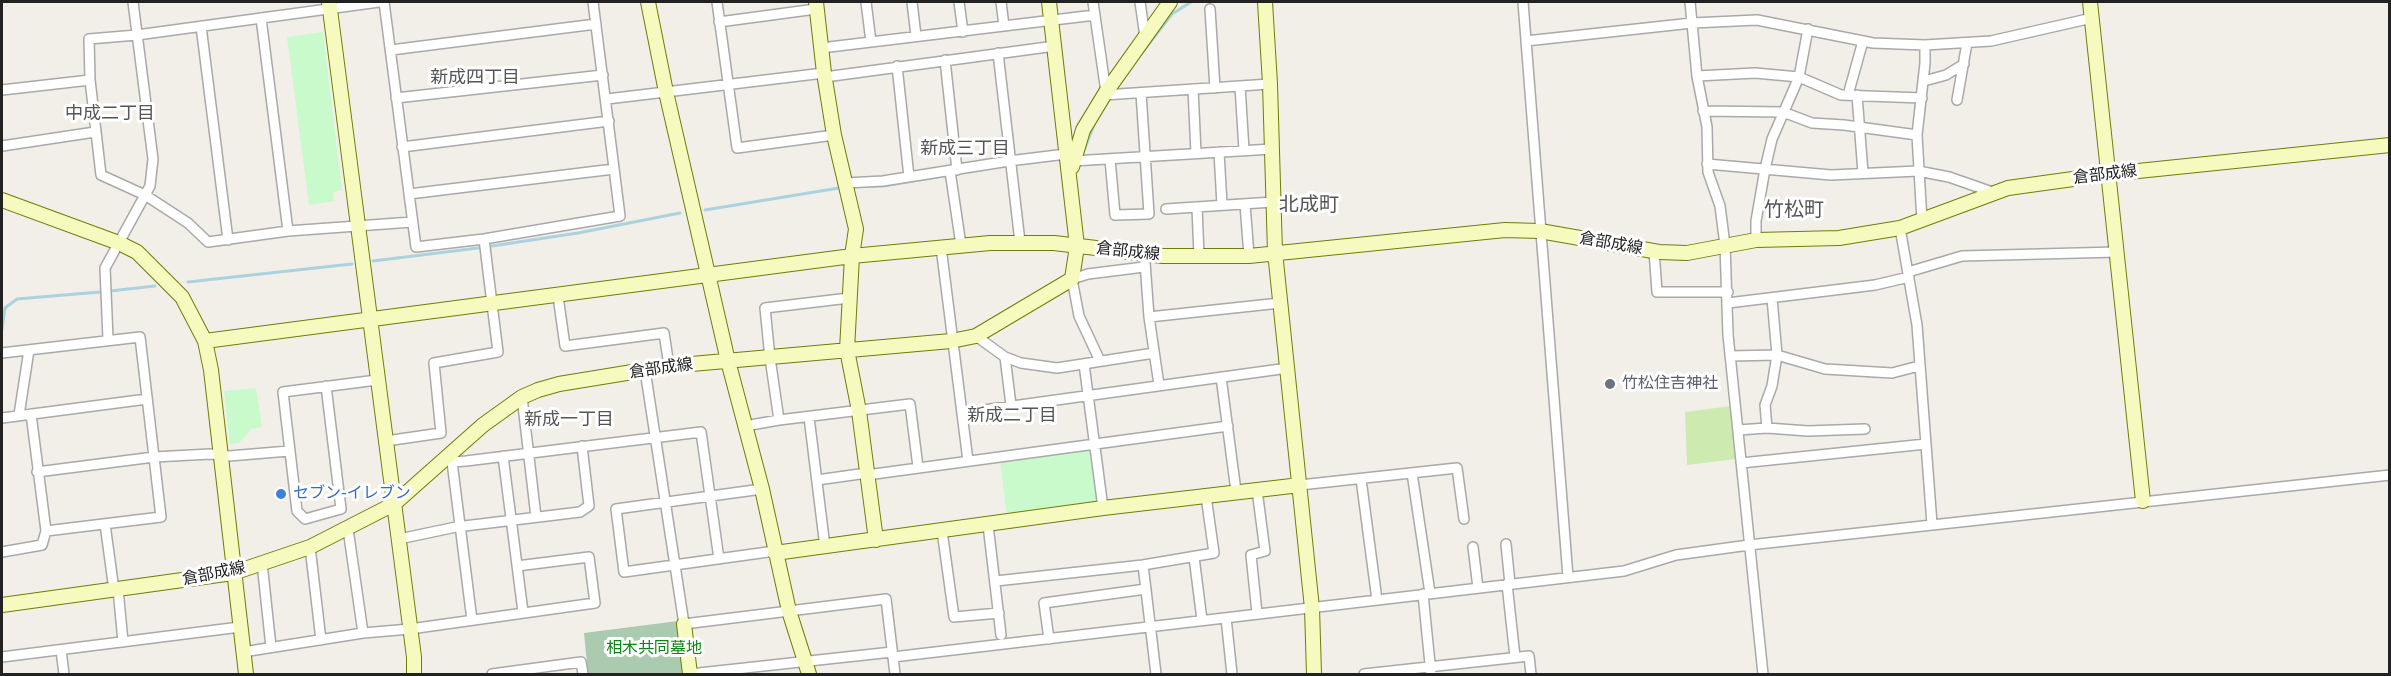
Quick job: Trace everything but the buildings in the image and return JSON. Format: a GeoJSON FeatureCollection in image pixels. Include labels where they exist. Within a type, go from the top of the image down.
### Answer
{"type":"FeatureCollection","features":[{"type":"Feature","properties":{"kind":"street"},"geometry":{"type":"LineString","coordinates":[[108,339],[105,268],[150,186],[153,159],[133,2]]}},
{"type":"Feature","properties":{"kind":"street"},"geometry":{"type":"LineString","coordinates":[[379,2],[329,5],[261,18],[137,35],[89,39],[90,80],[101,175],[145,195],[188,223],[208,242],[288,231],[412,222]]}},
{"type":"Feature","properties":{"kind":"street"},"geometry":{"type":"LineString","coordinates":[[384,2],[416,247],[484,239],[620,216],[593,2]]}},
{"type":"Feature","properties":{"kind":"street"},"geometry":{"type":"LineString","coordinates":[[648,2],[666,93],[728,361],[762,489],[789,611],[806,668]]}},
{"type":"Feature","properties":{"kind":"street"},"geometry":{"type":"LineString","coordinates":[[717,2],[737,148],[834,135]]}},
{"type":"Feature","properties":{"kind":"street"},"geometry":{"type":"LineString","coordinates":[[866,2],[871,42]]}},
{"type":"Feature","properties":{"kind":"street"},"geometry":{"type":"LineString","coordinates":[[912,2],[916,36]]}},
{"type":"Feature","properties":{"kind":"street"},"geometry":{"type":"LineString","coordinates":[[959,2],[963,32]]}},
{"type":"Feature","properties":{"kind":"street"},"geometry":{"type":"LineString","coordinates":[[1001,2],[1004,26]]}},
{"type":"Feature","properties":{"kind":"street"},"geometry":{"type":"LineString","coordinates":[[1049,2],[1070,158],[1069,178],[1077,246],[1072,279],[1079,316],[1100,361]]}},
{"type":"Feature","properties":{"kind":"street"},"geometry":{"type":"LineString","coordinates":[[1093,2],[1105,94]]}},
{"type":"Feature","properties":{"kind":"street"},"geometry":{"type":"LineString","coordinates":[[1140,2],[1145,37]]}},
{"type":"Feature","properties":{"kind":"street"},"geometry":{"type":"LineString","coordinates":[[1070,158],[1083,130],[1105,94],[1170,2]]}},
{"type":"Feature","properties":{"kind":"street"},"geometry":{"type":"LineString","coordinates":[[1265,2],[1275,252],[1312,608],[1314,675]]}},
{"type":"Feature","properties":{"kind":"street"},"geometry":{"type":"LineString","coordinates":[[1522,2],[1568,577]]}},
{"type":"Feature","properties":{"kind":"street"},"geometry":{"type":"LineString","coordinates":[[1690,2],[1697,76],[1707,127],[1707,164],[1720,206],[1725,245],[1730,356],[1763,675]]}},
{"type":"Feature","properties":{"kind":"street"},"geometry":{"type":"LineString","coordinates":[[2090,2],[2143,501]]}},
{"type":"Feature","properties":{"kind":"street"},"geometry":{"type":"LineString","coordinates":[[329,5],[399,539],[414,675]]}},
{"type":"Feature","properties":{"kind":"street"},"geometry":{"type":"LineString","coordinates":[[719,22],[816,5],[834,135],[856,229],[852,256],[847,350],[859,411],[876,540]]}},
{"type":"Feature","properties":{"kind":"street"},"geometry":{"type":"LineString","coordinates":[[1210,9],[1215,88]]}},
{"type":"Feature","properties":{"kind":"street"},"geometry":{"type":"LineString","coordinates":[[821,48],[1095,15]]}},
{"type":"Feature","properties":{"kind":"street"},"geometry":{"type":"LineString","coordinates":[[261,18],[288,231]]}},
{"type":"Feature","properties":{"kind":"street"},"geometry":{"type":"LineString","coordinates":[[1526,41],[1692,23],[1757,20],[1863,41],[1900,46],[1925,45],[1991,41],[2092,18]]}},
{"type":"Feature","properties":{"kind":"street"},"geometry":{"type":"LineString","coordinates":[[391,50],[597,24]]}},
{"type":"Feature","properties":{"kind":"street"},"geometry":{"type":"LineString","coordinates":[[201,26],[228,240]]}},
{"type":"Feature","properties":{"kind":"street"},"geometry":{"type":"LineString","coordinates":[[1756,240],[1756,221],[1772,139],[1799,78],[1808,29]]}},
{"type":"Feature","properties":{"kind":"street"},"geometry":{"type":"LineString","coordinates":[[1863,41],[1853,95],[1861,127],[1863,173]]}},
{"type":"Feature","properties":{"kind":"street"},"geometry":{"type":"LineString","coordinates":[[1957,100],[1967,43]]}},
{"type":"Feature","properties":{"kind":"street"},"geometry":{"type":"LineString","coordinates":[[1922,221],[1917,135],[1924,81],[1925,45]]}},
{"type":"Feature","properties":{"kind":"street"},"geometry":{"type":"LineString","coordinates":[[607,99],[1055,46]]}},
{"type":"Feature","properties":{"kind":"street"},"geometry":{"type":"LineString","coordinates":[[998,53],[1020,242]]}},
{"type":"Feature","properties":{"kind":"street"},"geometry":{"type":"LineString","coordinates":[[945,60],[953,170],[962,245]]}},
{"type":"Feature","properties":{"kind":"street"},"geometry":{"type":"LineString","coordinates":[[1924,81],[1946,75],[1964,64]]}},
{"type":"Feature","properties":{"kind":"street"},"geometry":{"type":"LineString","coordinates":[[897,66],[909,177]]}},
{"type":"Feature","properties":{"kind":"street"},"geometry":{"type":"LineString","coordinates":[[1697,76],[1755,73],[1799,78],[1841,95],[1922,98]]}},
{"type":"Feature","properties":{"kind":"street"},"geometry":{"type":"LineString","coordinates":[[396,98],[603,75]]}},
{"type":"Feature","properties":{"kind":"street"},"geometry":{"type":"LineString","coordinates":[[2,90],[90,80]]}},
{"type":"Feature","properties":{"kind":"street"},"geometry":{"type":"LineString","coordinates":[[1105,94],[1270,84]]}},
{"type":"Feature","properties":{"kind":"street"},"geometry":{"type":"LineString","coordinates":[[1240,86],[1244,150]]}},
{"type":"Feature","properties":{"kind":"street"},"geometry":{"type":"LineString","coordinates":[[1193,89],[1196,153]]}},
{"type":"Feature","properties":{"kind":"street"},"geometry":{"type":"LineString","coordinates":[[1110,159],[1115,215],[1149,214],[1141,93]]}},
{"type":"Feature","properties":{"kind":"street"},"geometry":{"type":"LineString","coordinates":[[1703,111],[1783,112],[1812,123],[1917,135]]}},
{"type":"Feature","properties":{"kind":"street"},"geometry":{"type":"LineString","coordinates":[[402,147],[609,122]]}},
{"type":"Feature","properties":{"kind":"street"},"geometry":{"type":"LineString","coordinates":[[2,146],[95,132]]}},
{"type":"Feature","properties":{"kind":"street","name":"倉部成線"},"geometry":{"type":"LineString","coordinates":[[205,341],[493,305],[852,256],[962,245],[1020,242],[1077,246],[1146,261],[1199,256],[1249,256],[1505,230],[1540,231],[1654,251],[1687,253],[1756,240],[1839,238],[1900,228],[2008,188],[2109,174],[2390,145]]}},
{"type":"Feature","properties":{"kind":"street"},"geometry":{"type":"LineString","coordinates":[[846,183],[909,177],[1009,161],[1110,159],[1272,149]]}},
{"type":"Feature","properties":{"kind":"street"},"geometry":{"type":"LineString","coordinates":[[1219,152],[1222,205]]}},
{"type":"Feature","properties":{"kind":"street"},"geometry":{"type":"LineString","coordinates":[[1707,164],[1831,175],[1918,171],[1949,177],[1995,193]]}},
{"type":"Feature","properties":{"kind":"street"},"geometry":{"type":"LineString","coordinates":[[409,194],[614,169]]}},
{"type":"Feature","properties":{"kind":"street"},"geometry":{"type":"LineString","coordinates":[[2,200],[119,243],[137,252],[182,297],[205,341],[211,370],[246,675]]}},
{"type":"Feature","properties":{"kind":"street"},"geometry":{"type":"LineString","coordinates":[[1167,209],[1273,202]]}},
{"type":"Feature","properties":{"kind":"street"},"geometry":{"type":"LineString","coordinates":[[1245,204],[1249,256]]}},
{"type":"Feature","properties":{"kind":"street"},"geometry":{"type":"LineString","coordinates":[[1197,207],[1199,256]]}},
{"type":"Feature","properties":{"kind":"street"},"geometry":{"type":"LineString","coordinates":[[1900,228],[1917,325],[1932,524]]}},
{"type":"Feature","properties":{"kind":"street"},"geometry":{"type":"LineString","coordinates":[[386,441],[441,433],[434,363],[498,352],[484,239]]}},
{"type":"Feature","properties":{"kind":"street"},"geometry":{"type":"LineString","coordinates":[[941,247],[951,341],[968,461]]}},
{"type":"Feature","properties":{"kind":"street"},"geometry":{"type":"LineString","coordinates":[[1654,251],[1658,292],[1728,292]]}},
{"type":"Feature","properties":{"kind":"street"},"geometry":{"type":"LineString","coordinates":[[1728,303],[1875,285],[1962,256],[2117,252]]}},
{"type":"Feature","properties":{"kind":"street"},"geometry":{"type":"LineString","coordinates":[[1072,279],[1146,261],[1149,317],[1159,385]]}},
{"type":"Feature","properties":{"kind":"street","name":"倉部成線"},"geometry":{"type":"LineString","coordinates":[[2,605],[233,573],[310,547],[394,504],[449,460],[483,425],[522,397],[559,384],[669,366],[951,341],[976,336],[1072,279]]}},
{"type":"Feature","properties":{"kind":"street"},"geometry":{"type":"LineString","coordinates":[[558,296],[565,346],[664,333],[669,366]]}},
{"type":"Feature","properties":{"kind":"street"},"geometry":{"type":"LineString","coordinates":[[779,420],[765,308],[849,298]]}},
{"type":"Feature","properties":{"kind":"street"},"geometry":{"type":"LineString","coordinates":[[1767,428],[1765,405],[1772,386],[1777,356],[1773,298]]}},
{"type":"Feature","properties":{"kind":"street"},"geometry":{"type":"LineString","coordinates":[[1149,317],[1280,303]]}},
{"type":"Feature","properties":{"kind":"street"},"geometry":{"type":"LineString","coordinates":[[2,353],[140,336],[161,517],[46,531]]}},
{"type":"Feature","properties":{"kind":"street"},"geometry":{"type":"LineString","coordinates":[[976,336],[1005,357],[1022,363],[1057,368],[1154,353]]}},
{"type":"Feature","properties":{"kind":"street"},"geometry":{"type":"LineString","coordinates":[[20,415],[29,350]]}},
{"type":"Feature","properties":{"kind":"street"},"geometry":{"type":"LineString","coordinates":[[1730,356],[1777,356],[1824,369],[1892,373],[1919,366]]}},
{"type":"Feature","properties":{"kind":"street"},"geometry":{"type":"LineString","coordinates":[[1005,357],[1011,405]]}},
{"type":"Feature","properties":{"kind":"street"},"geometry":{"type":"LineString","coordinates":[[1083,364],[1103,508]]}},
{"type":"Feature","properties":{"kind":"street"},"geometry":{"type":"LineString","coordinates":[[962,413],[1288,368]]}},
{"type":"Feature","properties":{"kind":"street"},"geometry":{"type":"LineString","coordinates":[[645,370],[690,674],[806,668],[892,655],[1049,639],[1624,571],[1677,555],[1749,545],[2390,475]]}},
{"type":"Feature","properties":{"kind":"street"},"geometry":{"type":"LineString","coordinates":[[1221,377],[1236,491]]}},
{"type":"Feature","properties":{"kind":"street"},"geometry":{"type":"LineString","coordinates":[[326,386],[341,509],[305,519],[297,511],[283,392],[326,386],[377,380]]}},
{"type":"Feature","properties":{"kind":"street"},"geometry":{"type":"LineString","coordinates":[[522,397],[536,517]]}},
{"type":"Feature","properties":{"kind":"street"},"geometry":{"type":"LineString","coordinates":[[2,418],[147,399]]}},
{"type":"Feature","properties":{"kind":"street"},"geometry":{"type":"LineString","coordinates":[[745,426],[910,404],[918,467]]}},
{"type":"Feature","properties":{"kind":"street"},"geometry":{"type":"LineString","coordinates":[[2,552],[42,545],[46,531],[31,414]]}},
{"type":"Feature","properties":{"kind":"street"},"geometry":{"type":"LineString","coordinates":[[809,417],[825,546]]}},
{"type":"Feature","properties":{"kind":"street"},"geometry":{"type":"LineString","coordinates":[[817,480],[1228,426]]}},
{"type":"Feature","properties":{"kind":"street"},"geometry":{"type":"LineString","coordinates":[[1738,430],[1865,429]]}},
{"type":"Feature","properties":{"kind":"street"},"geometry":{"type":"LineString","coordinates":[[472,620],[461,526],[449,460],[530,453],[701,432],[719,559]]}},
{"type":"Feature","properties":{"kind":"street"},"geometry":{"type":"LineString","coordinates":[[1741,463],[1926,444]]}},
{"type":"Feature","properties":{"kind":"street"},"geometry":{"type":"LineString","coordinates":[[399,539],[461,526],[580,512],[589,506],[582,446]]}},
{"type":"Feature","properties":{"kind":"street"},"geometry":{"type":"LineString","coordinates":[[37,472],[154,457],[229,456],[289,451]]}},
{"type":"Feature","properties":{"kind":"street"},"geometry":{"type":"LineString","coordinates":[[502,456],[523,612]]}},
{"type":"Feature","properties":{"kind":"street"},"geometry":{"type":"LineString","coordinates":[[762,489],[616,509],[624,570],[674,566],[876,540],[1236,491],[1457,468],[1464,519]]}},
{"type":"Feature","properties":{"kind":"street"},"geometry":{"type":"LineString","coordinates":[[1412,473],[1426,594],[1431,670]]}},
{"type":"Feature","properties":{"kind":"street"},"geometry":{"type":"LineString","coordinates":[[1361,479],[1377,600]]}},
{"type":"Feature","properties":{"kind":"street"},"geometry":{"type":"LineString","coordinates":[[1257,489],[1265,551],[1251,555],[1257,613]]}},
{"type":"Feature","properties":{"kind":"street"},"geometry":{"type":"LineString","coordinates":[[996,581],[1143,565],[1214,553],[1206,496]]}},
{"type":"Feature","properties":{"kind":"street"},"geometry":{"type":"LineString","coordinates":[[105,524],[123,642]]}},
{"type":"Feature","properties":{"kind":"street"},"geometry":{"type":"LineString","coordinates":[[988,525],[1001,635]]}},
{"type":"Feature","properties":{"kind":"street"},"geometry":{"type":"LineString","coordinates":[[348,529],[363,633]]}},
{"type":"Feature","properties":{"kind":"street"},"geometry":{"type":"LineString","coordinates":[[942,531],[954,616],[999,613]]}},
{"type":"Feature","properties":{"kind":"street"},"geometry":{"type":"LineString","coordinates":[[1506,544],[1515,657]]}},
{"type":"Feature","properties":{"kind":"street"},"geometry":{"type":"LineString","coordinates":[[310,547],[321,640]]}},
{"type":"Feature","properties":{"kind":"street"},"geometry":{"type":"LineString","coordinates":[[1473,547],[1478,588]]}},
{"type":"Feature","properties":{"kind":"street"},"geometry":{"type":"LineString","coordinates":[[243,652],[363,633],[410,629],[595,603],[589,557],[517,566]]}},
{"type":"Feature","properties":{"kind":"street"},"geometry":{"type":"LineString","coordinates":[[1194,557],[1202,620]]}},
{"type":"Feature","properties":{"kind":"street"},"geometry":{"type":"LineString","coordinates":[[262,563],[272,647]]}},
{"type":"Feature","properties":{"kind":"street"},"geometry":{"type":"LineString","coordinates":[[1143,565],[1156,675]]}},
{"type":"Feature","properties":{"kind":"street"},"geometry":{"type":"LineString","coordinates":[[1049,639],[1044,603],[1146,589]]}},
{"type":"Feature","properties":{"kind":"street"},"geometry":{"type":"LineString","coordinates":[[684,624],[886,599],[895,675]]}},
{"type":"Feature","properties":{"kind":"street"},"geometry":{"type":"LineString","coordinates":[[1226,618],[1233,675]]}},
{"type":"Feature","properties":{"kind":"street"},"geometry":{"type":"LineString","coordinates":[[2,657],[240,627]]}},
{"type":"Feature","properties":{"kind":"street"},"geometry":{"type":"LineString","coordinates":[[61,650],[64,675]]}},
{"type":"Feature","properties":{"kind":"street"},"geometry":{"type":"LineString","coordinates":[[1364,675],[1431,670],[1529,656],[1531,675]]}},
{"type":"Feature","properties":{"kind":"street"},"geometry":{"type":"LineString","coordinates":[[492,675],[532,672],[581,662],[583,675]]}},
{"type":"Feature","properties":{"kind":"green space"},"geometry":{"type":"Polygon","coordinates":[[[323,32],[342,190],[333,192],[334,201],[309,205],[287,37],[323,32]]]}},
{"type":"Feature","properties":{"kind":"green space"},"geometry":{"type":"Polygon","coordinates":[[[256,388],[262,427],[251,429],[239,443],[230,444],[224,391],[256,388]]]}},
{"type":"Feature","properties":{"kind":"green space"},"geometry":{"type":"Polygon","coordinates":[[[1731,406],[1736,459],[1687,465],[1685,412],[1731,406]]]}},
{"type":"Feature","properties":{"kind":"green space"},"geometry":{"type":"Polygon","coordinates":[[[1089,448],[1097,505],[1007,518],[1000,460],[1089,448]]]}},
{"type":"Feature","properties":{"kind":"green space","name":"相木共同墓地"},"geometry":{"type":"Polygon","coordinates":[[[678,621],[683,674],[588,674],[584,633],[678,621]]]}},
{"type":"Feature","properties":{"kind":"waterway"},"geometry":{"type":"LineString","coordinates":[[1141,54],[1172,14],[1191,2]]}},
{"type":"Feature","properties":{"kind":"waterway"},"geometry":{"type":"LineString","coordinates":[[1082,156],[1095,122]]}},
{"type":"Feature","properties":{"kind":"waterway"},"geometry":{"type":"LineString","coordinates":[[866,186],[883,186],[943,176]]}},
{"type":"Feature","properties":{"kind":"waterway"},"geometry":{"type":"LineString","coordinates":[[705,210],[839,188]]}},
{"type":"Feature","properties":{"kind":"waterway"},"geometry":{"type":"LineString","coordinates":[[492,246],[578,233],[680,213]]}},
{"type":"Feature","properties":{"kind":"waterway"},"geometry":{"type":"LineString","coordinates":[[373,261],[478,248]]}},
{"type":"Feature","properties":{"kind":"waterway"},"geometry":{"type":"LineString","coordinates":[[188,282],[352,264]]}},
{"type":"Feature","properties":{"kind":"waterway"},"geometry":{"type":"LineString","coordinates":[[110,291],[155,286]]}},
{"type":"Feature","properties":{"kind":"waterway"},"geometry":{"type":"LineString","coordinates":[[2,329],[5,308],[17,299],[100,292]]}},
{"type":"Feature","properties":{"kind":"place","name":"竹松住吉神社"},"geometry":{"type":"Point","coordinates":[1610,384]}},
{"type":"Feature","properties":{"kind":"place","name":"セブン-イレブン"},"geometry":{"type":"Point","coordinates":[281,494]}},
{"type":"Feature","properties":{"kind":"district","name":"新成四丁目"},"geometry":{"type":"Point","coordinates":[475,78]}},
{"type":"Feature","properties":{"kind":"district","name":"中成二丁目"},"geometry":{"type":"Point","coordinates":[110,114]}},
{"type":"Feature","properties":{"kind":"district","name":"新成三丁目"},"geometry":{"type":"Point","coordinates":[965,149]}},
{"type":"Feature","properties":{"kind":"district","name":"北成町"},"geometry":{"type":"Point","coordinates":[1309,206]}},
{"type":"Feature","properties":{"kind":"district","name":"竹松町"},"geometry":{"type":"Point","coordinates":[1794,211]}},
{"type":"Feature","properties":{"kind":"district","name":"新成二丁目"},"geometry":{"type":"Point","coordinates":[1012,416]}},
{"type":"Feature","properties":{"kind":"district","name":"新成一丁目"},"geometry":{"type":"Point","coordinates":[569,420]}}]}
